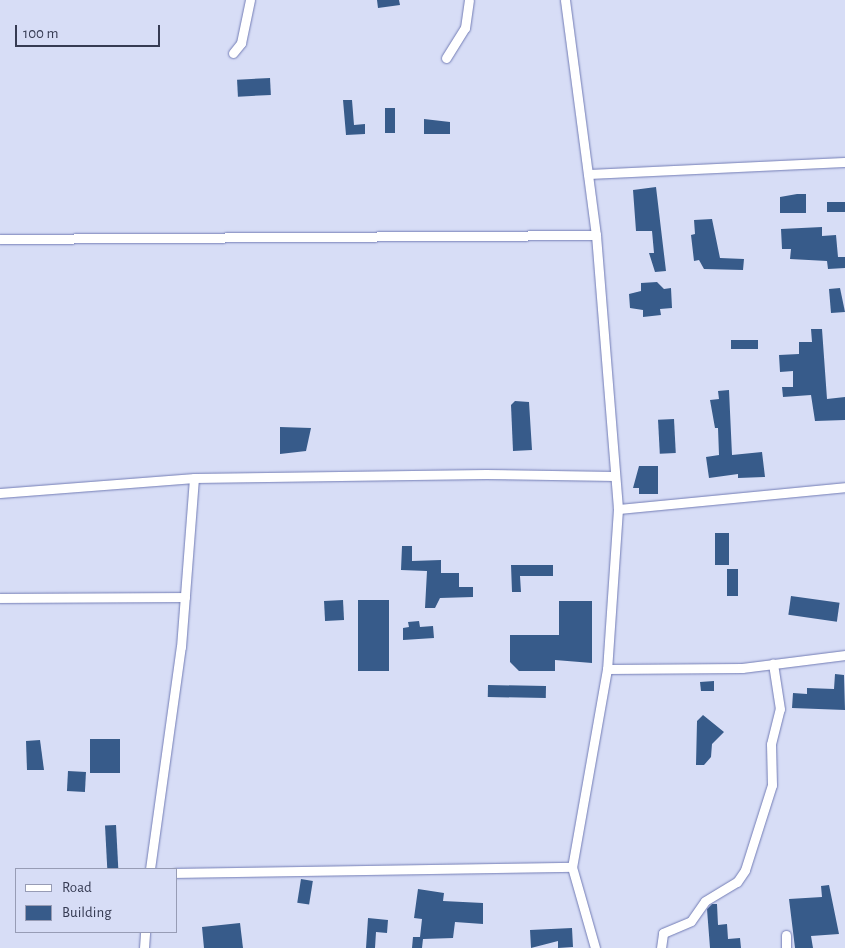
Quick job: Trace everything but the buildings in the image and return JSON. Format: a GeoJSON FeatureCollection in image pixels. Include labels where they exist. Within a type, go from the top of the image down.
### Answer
{"type":"FeatureCollection","features":[{"type":"Feature","properties":{"kind":"street"},"geometry":{"type":"LineString","coordinates":[[233,53],[241,43],[250,0]]}},
{"type":"Feature","properties":{"kind":"street"},"geometry":{"type":"LineString","coordinates":[[446,58],[465,28],[469,0]]}},
{"type":"Feature","properties":{"kind":"street"},"geometry":{"type":"LineString","coordinates":[[565,0],[596,234],[618,509],[607,669],[572,867],[596,947]]}},
{"type":"Feature","properties":{"kind":"street"},"geometry":{"type":"LineString","coordinates":[[588,174],[845,162]]}},
{"type":"Feature","properties":{"kind":"street"},"geometry":{"type":"LineString","coordinates":[[0,239],[596,234]]}},
{"type":"Feature","properties":{"kind":"street"},"geometry":{"type":"LineString","coordinates":[[0,493],[194,478],[486,474],[615,476]]}},
{"type":"Feature","properties":{"kind":"street"},"geometry":{"type":"LineString","coordinates":[[150,868],[185,597],[194,478]]}},
{"type":"Feature","properties":{"kind":"street"},"geometry":{"type":"LineString","coordinates":[[618,509],[845,487]]}},
{"type":"Feature","properties":{"kind":"street"},"geometry":{"type":"LineString","coordinates":[[0,598],[185,597]]}},
{"type":"Feature","properties":{"kind":"street"},"geometry":{"type":"LineString","coordinates":[[607,669],[742,668],[845,655]]}},
{"type":"Feature","properties":{"kind":"street"},"geometry":{"type":"LineString","coordinates":[[661,948],[663,934],[691,921],[705,901],[737,882],[745,870],[772,785],[771,744],[780,709],[773,664]]}},
{"type":"Feature","properties":{"kind":"street"},"geometry":{"type":"LineString","coordinates":[[178,873],[572,867]]}},
{"type":"Feature","properties":{"kind":"street"},"geometry":{"type":"LineString","coordinates":[[144,948],[145,933]]}},
{"type":"Feature","properties":{"kind":"street"},"geometry":{"type":"LineString","coordinates":[[786,936],[786,948]]}}]}
